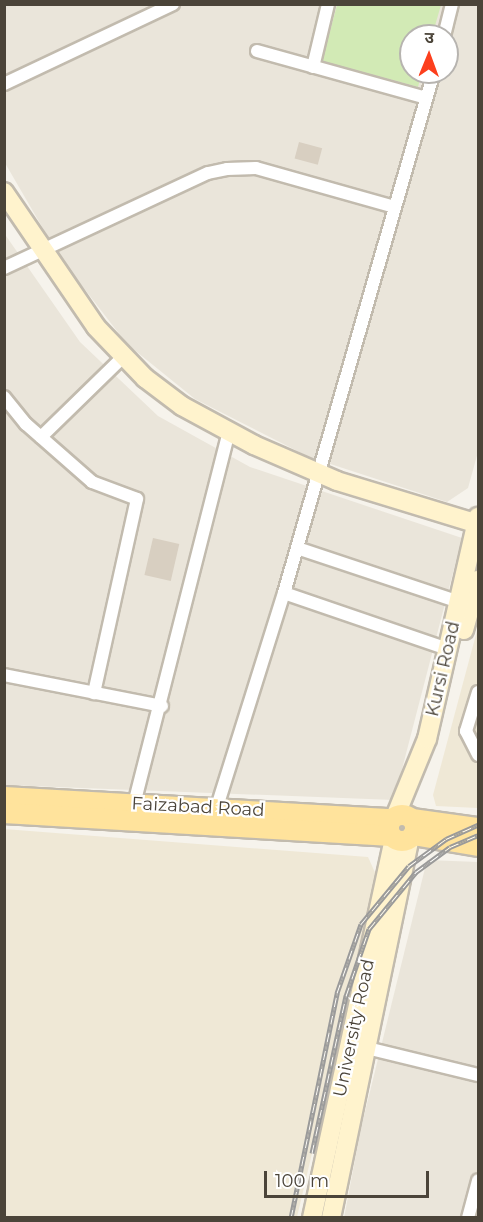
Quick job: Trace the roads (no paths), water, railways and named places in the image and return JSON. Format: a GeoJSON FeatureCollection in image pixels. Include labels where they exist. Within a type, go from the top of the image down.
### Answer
{"type":"FeatureCollection","features":[{"type":"Feature","properties":{"kind":"main road"},"geometry":{"type":"LineString","coordinates":[[4,192],[43,253],[96,327],[124,356],[182,406],[229,431],[318,472],[478,522]]}},
{"type":"Feature","properties":{"kind":"main road","name":"Kursi Road"},"geometry":{"type":"LineString","coordinates":[[402,827],[427,739],[478,522]]}},
{"type":"Feature","properties":{"kind":"main road","name":"Kursi Road"},"geometry":{"type":"LineString","coordinates":[[402,827],[478,580]]}},
{"type":"Feature","properties":{"kind":"main road","name":"Faizabad Road"},"geometry":{"type":"LineString","coordinates":[[4,797],[133,811]]}},
{"type":"Feature","properties":{"kind":"main road","name":"Faizabad Road"},"geometry":{"type":"LineString","coordinates":[[4,813],[133,811],[215,814],[402,827],[478,828]]}},
{"type":"Feature","properties":{"kind":"main road","name":"Faizabad Road"},"geometry":{"type":"LineString","coordinates":[[402,827],[478,846]]}},
{"type":"Feature","properties":{"kind":"main road","name":"University Road"},"geometry":{"type":"LineString","coordinates":[[331,1218],[367,1048],[402,827]]}},
{"type":"Feature","properties":{"kind":"main road","name":"University Road"},"geometry":{"type":"LineString","coordinates":[[312,1218],[402,827]]}},
{"type":"Feature","properties":{"kind":"street"},"geometry":{"type":"LineString","coordinates":[[4,84],[173,4]]}},
{"type":"Feature","properties":{"kind":"street"},"geometry":{"type":"LineString","coordinates":[[313,67],[328,4]]}},
{"type":"Feature","properties":{"kind":"street"},"geometry":{"type":"LineString","coordinates":[[447,24],[452,4]]}},
{"type":"Feature","properties":{"kind":"street"},"geometry":{"type":"LineString","coordinates":[[257,51],[426,99]]}},
{"type":"Feature","properties":{"kind":"street"},"geometry":{"type":"LineString","coordinates":[[215,814],[284,593],[430,84]]}},
{"type":"Feature","properties":{"kind":"street"},"geometry":{"type":"LineString","coordinates":[[4,268],[43,253],[207,173],[227,169],[256,168],[394,207]]}},
{"type":"Feature","properties":{"kind":"street"},"geometry":{"type":"LineString","coordinates":[[41,437],[124,356]]}},
{"type":"Feature","properties":{"kind":"street"},"geometry":{"type":"LineString","coordinates":[[4,397],[41,437],[92,482],[137,499],[94,693]]}},
{"type":"Feature","properties":{"kind":"street"},"geometry":{"type":"LineString","coordinates":[[133,811],[162,706],[229,431]]}},
{"type":"Feature","properties":{"kind":"street"},"geometry":{"type":"LineString","coordinates":[[297,548],[459,602]]}},
{"type":"Feature","properties":{"kind":"street"},"geometry":{"type":"LineString","coordinates":[[284,593],[448,649]]}},
{"type":"Feature","properties":{"kind":"street"},"geometry":{"type":"LineString","coordinates":[[4,675],[162,706]]}},
{"type":"Feature","properties":{"kind":"street"},"geometry":{"type":"LineString","coordinates":[[478,692],[466,731],[478,755]]}},
{"type":"Feature","properties":{"kind":"street"},"geometry":{"type":"LineString","coordinates":[[367,1048],[478,1075]]}},
{"type":"Feature","properties":{"kind":"street"},"geometry":{"type":"LineString","coordinates":[[468,1218],[478,1180]]}},
{"type":"Feature","properties":{"kind":"railway"},"geometry":{"type":"LineString","coordinates":[[291,1218],[337,993],[361,924],[409,866],[446,839],[478,825]]}},
{"type":"Feature","properties":{"kind":"railway"},"geometry":{"type":"LineString","coordinates":[[312,1153],[346,996],[369,929],[416,872],[450,847],[478,835]]}}]}
